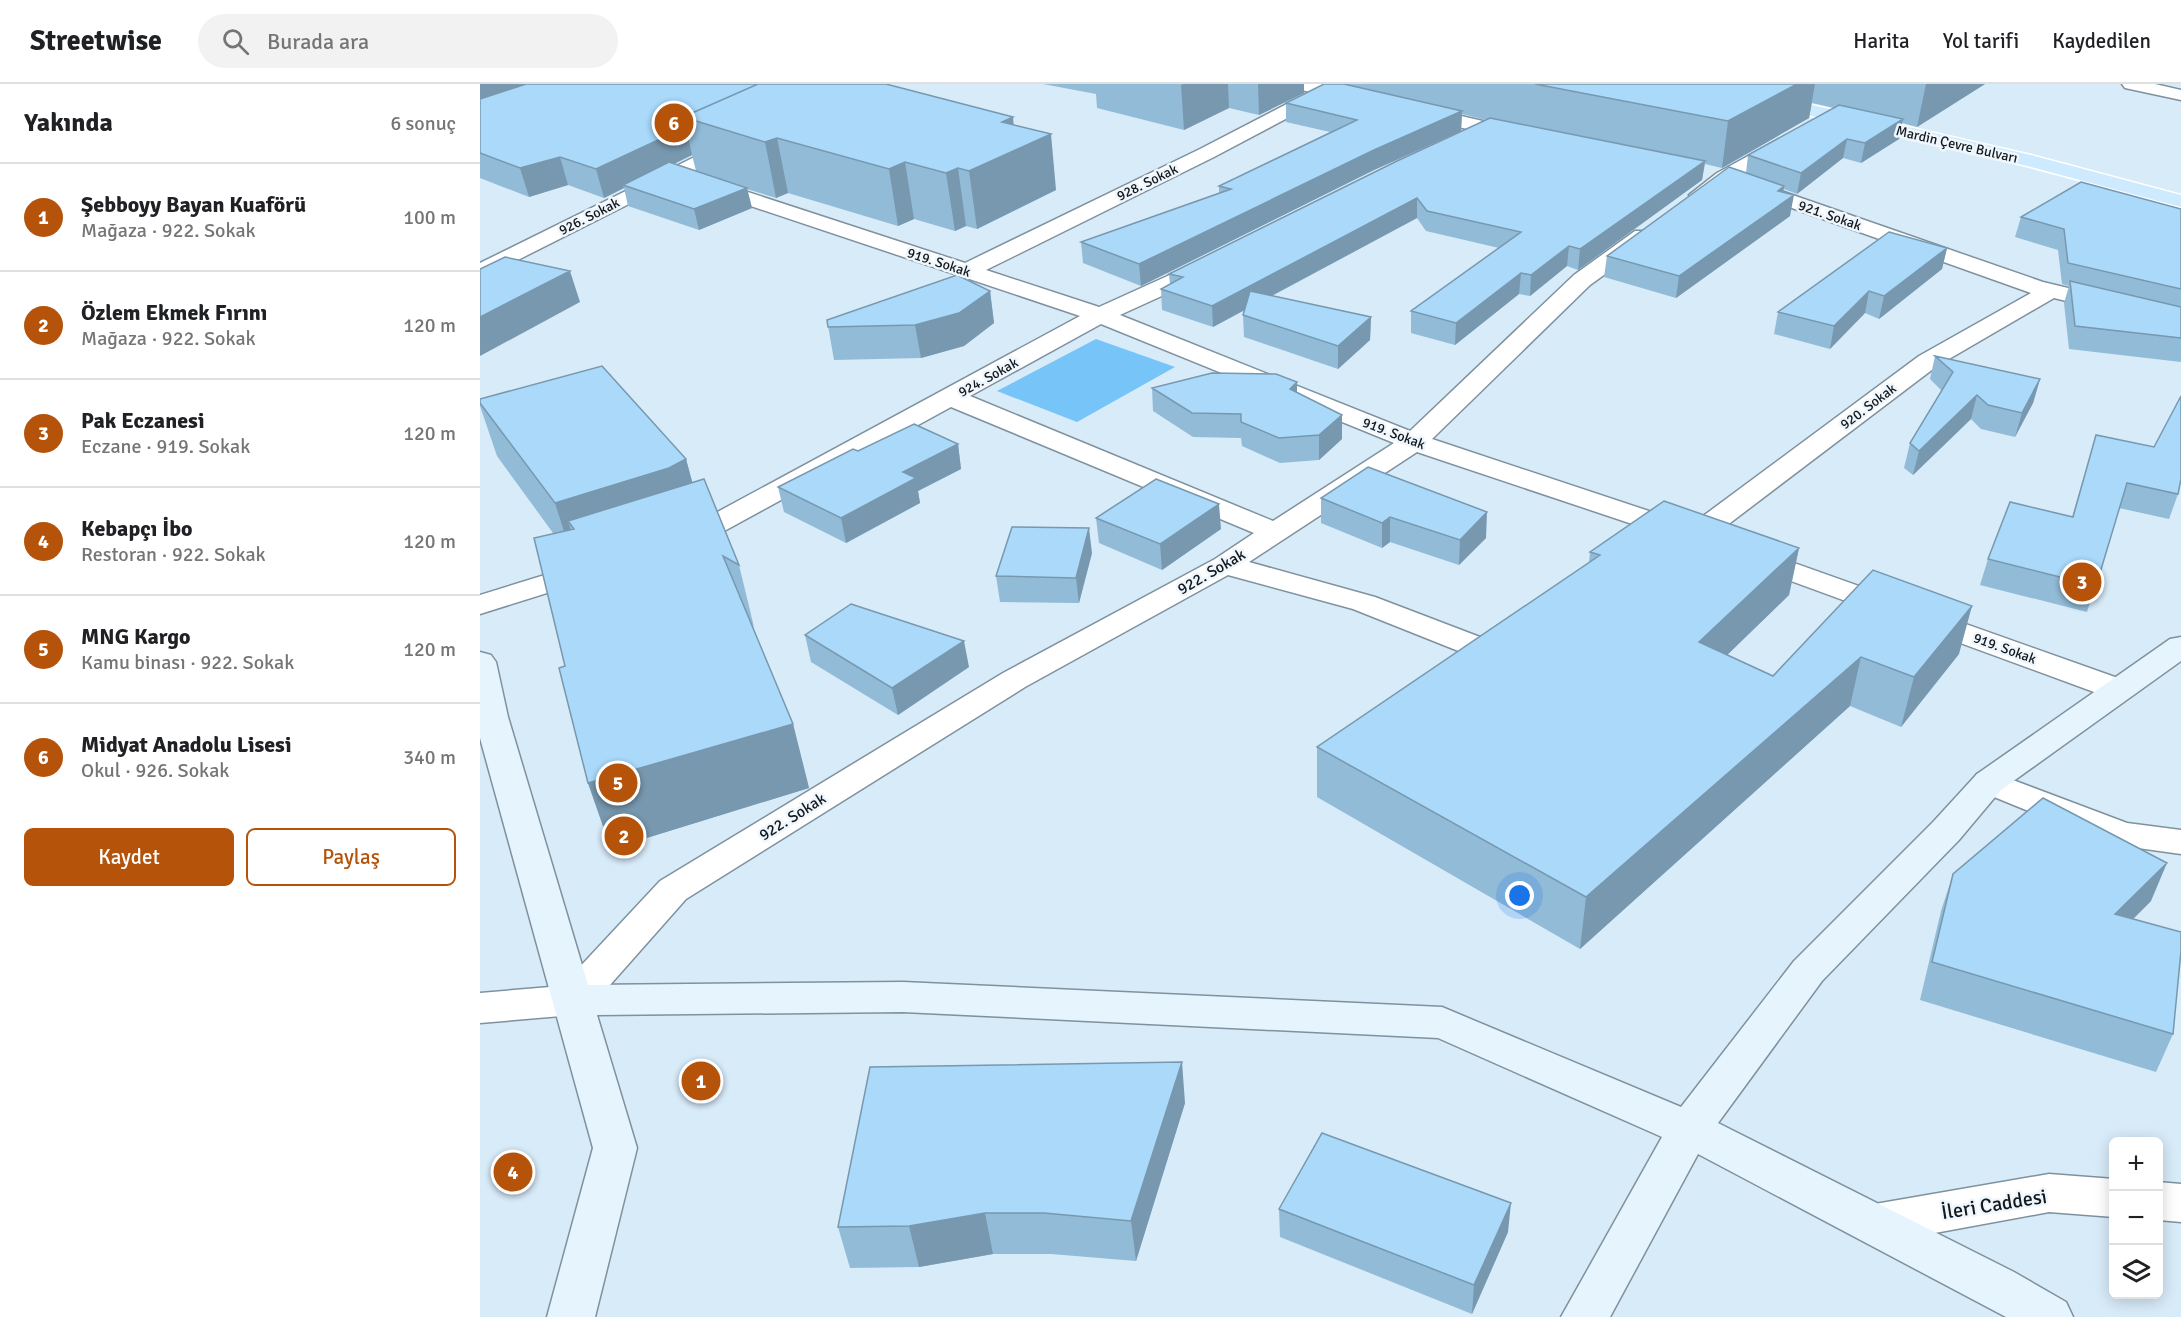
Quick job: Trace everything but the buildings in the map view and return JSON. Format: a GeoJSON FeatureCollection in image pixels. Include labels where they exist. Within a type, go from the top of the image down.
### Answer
{"type":"FeatureCollection","features":[{"type":"Feature","properties":{"kind":"main road","name":"Mardin Çevre Bulvarı"},"geometry":{"type":"LineString","coordinates":[[1697,84],[2031,161],[2181,201]]}},
{"type":"Feature","properties":{"kind":"main road","name":"Mardin Çevre Bulvarı"},"geometry":{"type":"LineString","coordinates":[[1775,84],[1931,119]]}},
{"type":"Feature","properties":{"kind":"main road","name":"Mardin Çevre Bulvarı"},"geometry":{"type":"LineString","coordinates":[[1988,132],[2067,152]]}},
{"type":"Feature","properties":{"kind":"street"},"geometry":{"type":"LineString","coordinates":[[1299,84],[1534,137]]}},
{"type":"Feature","properties":{"kind":"street"},"geometry":{"type":"LineString","coordinates":[[2131,84],[2181,95]]}},
{"type":"Feature","properties":{"kind":"street","name":"928. Sokak"},"geometry":{"type":"LineString","coordinates":[[966,271],[1207,153],[1327,90]]}},
{"type":"Feature","properties":{"kind":"street","name":"922. Sokak"},"geometry":{"type":"LineString","coordinates":[[573,1000],[673,890],[1014,680],[1225,565],[1414,442],[1582,280],[1724,177],[1833,115]]}},
{"type":"Feature","properties":{"kind":"street"},"geometry":{"type":"LineString","coordinates":[[1451,143],[1488,128]]}},
{"type":"Feature","properties":{"kind":"street","name":"926. Sokak"},"geometry":{"type":"LineString","coordinates":[[480,272],[672,173],[756,134]]}},
{"type":"Feature","properties":{"kind":"street","name":"921. Sokak"},"geometry":{"type":"LineString","coordinates":[[1694,170],[1724,177],[2050,291],[2181,322]]}},
{"type":"Feature","properties":{"kind":"street","name":"919. Sokak"},"geometry":{"type":"LineString","coordinates":[[672,173],[1100,315],[1414,442],[1714,543],[2117,689]]}},
{"type":"Feature","properties":{"kind":"street","name":"924. Sokak"},"geometry":{"type":"LineString","coordinates":[[662,546],[696,535],[1100,315],[1158,291],[1220,259]]}},
{"type":"Feature","properties":{"kind":"street","name":"920. Sokak"},"geometry":{"type":"LineString","coordinates":[[1714,543],[1928,361],[2050,291]]}},
{"type":"Feature","properties":{"kind":"street"},"geometry":{"type":"LineString","coordinates":[[950,397],[1275,532]]}},
{"type":"Feature","properties":{"kind":"street"},"geometry":{"type":"LineString","coordinates":[[480,605],[605,565]]}},
{"type":"Feature","properties":{"kind":"street"},"geometry":{"type":"LineString","coordinates":[[1225,565],[1364,603],[1482,649]]}},
{"type":"Feature","properties":{"kind":"street"},"geometry":{"type":"LineString","coordinates":[[1585,1317],[1689,1129],[1808,971],[1946,831],[1989,782],[2117,689],[2181,646]]}},
{"type":"Feature","properties":{"kind":"street"},"geometry":{"type":"LineString","coordinates":[[480,662],[491,717],[615,1148],[571,1317]]}},
{"type":"Feature","properties":{"kind":"street"},"geometry":{"type":"LineString","coordinates":[[1989,782],[2122,835],[2181,842]]}},
{"type":"Feature","properties":{"kind":"street"},"geometry":{"type":"LineString","coordinates":[[480,1008],[573,1000],[903,997],[1442,1023],[1689,1129],[1875,1224],[2049,1317]]}},
{"type":"Feature","properties":{"kind":"street","name":"İleri Caddesi"},"geometry":{"type":"LineString","coordinates":[[1875,1224],[2049,1194],[2109,1198]]}},
{"type":"Feature","properties":{"kind":"street"},"geometry":{"type":"LineString","coordinates":[[2163,1201],[2181,1203]]}},
{"type":"Feature","properties":{"kind":"shaded area"},"geometry":{"type":"Polygon","coordinates":[[[1096,339],[1175,367],[1077,422],[997,391],[1096,339]]]}},
{"type":"Feature","properties":{"kind":"place","name":"Midyat Anadolu Lisesi"},"geometry":{"type":"Point","coordinates":[674,123]}},
{"type":"Feature","properties":{"kind":"place","name":"Pak Eczanesi"},"geometry":{"type":"Point","coordinates":[2082,582]}},
{"type":"Feature","properties":{"kind":"place","name":"MNG Kargo"},"geometry":{"type":"Point","coordinates":[618,783]}},
{"type":"Feature","properties":{"kind":"place","name":"Özlem Ekmek Fırını"},"geometry":{"type":"Point","coordinates":[624,836]}},
{"type":"Feature","properties":{"kind":"place","name":"Şebboyy Bayan Kuaförü"},"geometry":{"type":"Point","coordinates":[701,1081]}},
{"type":"Feature","properties":{"kind":"place","name":"Kebapçı İbo"},"geometry":{"type":"Point","coordinates":[513,1172]}}]}
